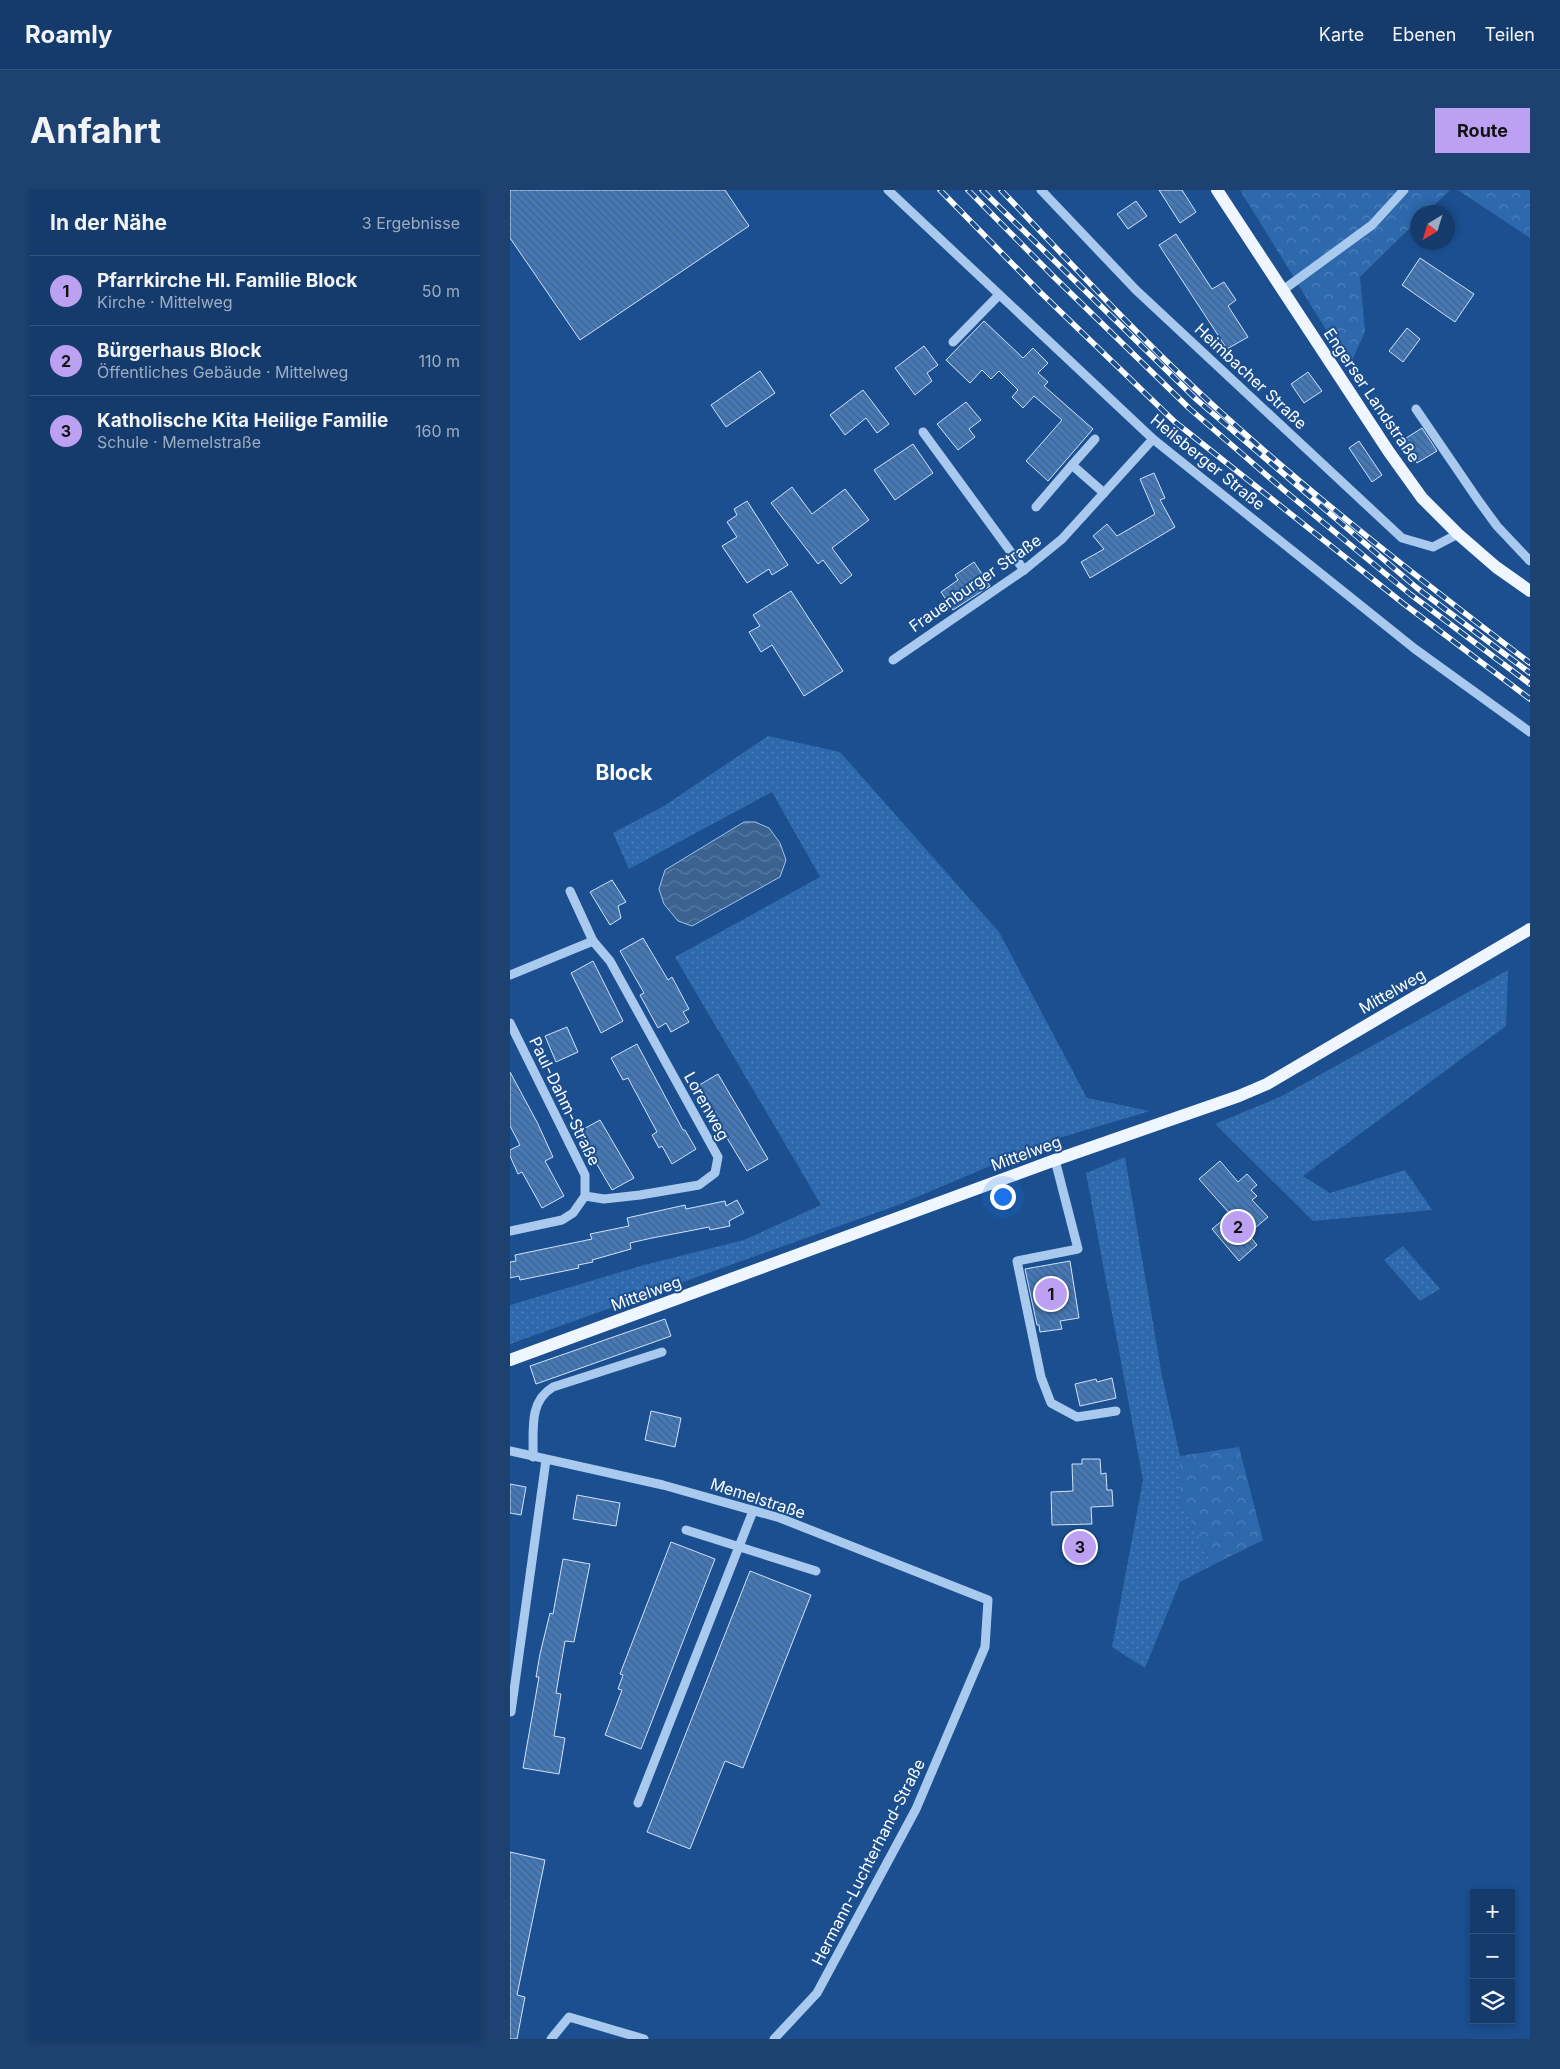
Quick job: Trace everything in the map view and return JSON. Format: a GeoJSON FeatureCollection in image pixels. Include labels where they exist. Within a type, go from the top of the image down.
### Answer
{"type":"FeatureCollection","features":[{"type":"Feature","properties":{"kind":"main road","name":"Engerser Landstraße"},"geometry":{"type":"LineString","coordinates":[[1217,190],[1389,452],[1422,498],[1458,534],[1496,567],[1530,591]]}},
{"type":"Feature","properties":{"kind":"main road","name":"Mittelweg"},"geometry":{"type":"LineString","coordinates":[[510,1360],[1054,1160],[1239,1096],[1267,1084],[1530,929]]}},
{"type":"Feature","properties":{"kind":"street","name":"Heilsberger Straße"},"geometry":{"type":"LineString","coordinates":[[888,190],[1153,439],[1414,649],[1530,732]]}},
{"type":"Feature","properties":{"kind":"street","name":"Heimbacher Straße"},"geometry":{"type":"LineString","coordinates":[[1041,190],[1136,290],[1402,538],[1433,547],[1458,534]]}},
{"type":"Feature","properties":{"kind":"street"},"geometry":{"type":"LineString","coordinates":[[1283,290],[1372,225],[1404,190]]}},
{"type":"Feature","properties":{"kind":"street"},"geometry":{"type":"LineString","coordinates":[[953,342],[999,294]]}},
{"type":"Feature","properties":{"kind":"street"},"geometry":{"type":"LineString","coordinates":[[1416,409],[1497,526],[1530,561]]}},
{"type":"Feature","properties":{"kind":"street"},"geometry":{"type":"LineString","coordinates":[[923,432],[1024,570]]}},
{"type":"Feature","properties":{"kind":"street"},"geometry":{"type":"LineString","coordinates":[[1036,507],[1095,439]]}},
{"type":"Feature","properties":{"kind":"street","name":"Frauenburger Straße"},"geometry":{"type":"LineString","coordinates":[[893,660],[1024,570],[1062,539],[1153,439]]}},
{"type":"Feature","properties":{"kind":"street"},"geometry":{"type":"LineString","coordinates":[[1072,465],[1104,493]]}},
{"type":"Feature","properties":{"kind":"street","name":"Lorenweg"},"geometry":{"type":"LineString","coordinates":[[570,891],[593,941],[610,961],[718,1157],[715,1173],[699,1184],[640,1195],[604,1199],[586,1196]]}},
{"type":"Feature","properties":{"kind":"street"},"geometry":{"type":"LineString","coordinates":[[510,975],[593,941]]}},
{"type":"Feature","properties":{"kind":"street","name":"Paul-Dahm-Straße"},"geometry":{"type":"LineString","coordinates":[[510,1023],[585,1175],[586,1196]]}},
{"type":"Feature","properties":{"kind":"street"},"geometry":{"type":"LineString","coordinates":[[1054,1160],[1078,1249],[1017,1261],[1041,1377],[1051,1403],[1077,1417],[1116,1411]]}},
{"type":"Feature","properties":{"kind":"street"},"geometry":{"type":"LineString","coordinates":[[510,1231],[562,1220],[573,1213],[586,1196]]}},
{"type":"Feature","properties":{"kind":"street"},"geometry":{"type":"LineString","coordinates":[[533,1457],[534,1414],[539,1399],[545,1392],[553,1386],[662,1352]]}},
{"type":"Feature","properties":{"kind":"street","name":"Memelstraße"},"geometry":{"type":"LineString","coordinates":[[510,1451],[664,1485],[780,1518],[988,1600]]}},
{"type":"Feature","properties":{"kind":"street"},"geometry":{"type":"LineString","coordinates":[[512,1712],[546,1460]]}},
{"type":"Feature","properties":{"kind":"street"},"geometry":{"type":"LineString","coordinates":[[638,1803],[753,1511]]}},
{"type":"Feature","properties":{"kind":"street"},"geometry":{"type":"LineString","coordinates":[[686,1530],[816,1571]]}},
{"type":"Feature","properties":{"kind":"street","name":"Hermann-Luchterhand-Straße"},"geometry":{"type":"LineString","coordinates":[[774,2039],[818,1993],[916,1809],[985,1647],[988,1600]]}},
{"type":"Feature","properties":{"kind":"street"},"geometry":{"type":"LineString","coordinates":[[551,2039],[569,2017],[644,2039]]}},
{"type":"Feature","properties":{"kind":"green space"},"geometry":{"type":"Polygon","coordinates":[[[1240,190],[1450,190],[1434,205],[1410,205],[1410,228],[1360,277],[1365,332],[1349,367],[1240,190]]]}},
{"type":"Feature","properties":{"kind":"green space"},"geometry":{"type":"Polygon","coordinates":[[[1458,190],[1530,190],[1530,238],[1458,190]]]}},
{"type":"Feature","properties":{"kind":"green space"},"geometry":{"type":"Polygon","coordinates":[[[768,736],[840,752],[999,932],[1087,1098],[1150,1111],[1049,1141],[898,1205],[510,1344],[510,1305],[644,1265],[744,1240],[821,1205],[675,957],[820,877],[772,792],[629,869],[613,833],[664,806],[768,736]]]}},
{"type":"Feature","properties":{"kind":"green space"},"geometry":{"type":"Polygon","coordinates":[[[1508,970],[1506,1026],[1303,1176],[1330,1193],[1405,1170],[1432,1210],[1313,1221],[1215,1124],[1282,1096],[1508,970]]]}},
{"type":"Feature","properties":{"kind":"green space"},"geometry":{"type":"Polygon","coordinates":[[[1125,1157],[1162,1376],[1180,1456],[1180,1500],[1213,1565],[1180,1582],[1145,1668],[1112,1647],[1143,1480],[1086,1173],[1125,1157]]]}},
{"type":"Feature","properties":{"kind":"green space"},"geometry":{"type":"Polygon","coordinates":[[[1403,1246],[1440,1289],[1420,1301],[1384,1260],[1403,1246]]]}},
{"type":"Feature","properties":{"kind":"green space"},"geometry":{"type":"Polygon","coordinates":[[[1239,1447],[1263,1540],[1213,1565],[1180,1500],[1180,1456],[1239,1447]]]}},
{"type":"Feature","properties":{"kind":"water"},"geometry":{"type":"Polygon","coordinates":[[[744,822],[755,822],[769,828],[780,843],[786,860],[780,877],[692,926],[678,921],[664,904],[659,889],[665,870],[744,822]]]}},
{"type":"Feature","properties":{"kind":"building"},"geometry":{"type":"Polygon","coordinates":[[[510,190],[725,190],[749,226],[580,340],[510,238],[510,190]]]}},
{"type":"Feature","properties":{"kind":"building"},"geometry":{"type":"Polygon","coordinates":[[[1159,190],[1182,190],[1196,212],[1180,223],[1159,190]]]}},
{"type":"Feature","properties":{"kind":"building"},"geometry":{"type":"Polygon","coordinates":[[[1136,201],[1147,216],[1128,229],[1117,214],[1136,201]]]}},
{"type":"Feature","properties":{"kind":"building"},"geometry":{"type":"Polygon","coordinates":[[[1176,234],[1212,289],[1224,282],[1236,300],[1228,306],[1248,337],[1227,349],[1159,245],[1176,234]]]}},
{"type":"Feature","properties":{"kind":"building"},"geometry":{"type":"Polygon","coordinates":[[[1420,258],[1474,294],[1455,322],[1402,285],[1420,258]]]}},
{"type":"Feature","properties":{"kind":"building"},"geometry":{"type":"Polygon","coordinates":[[[984,321],[1023,358],[1033,348],[1048,363],[1038,373],[1048,382],[1044,386],[1093,429],[1048,481],[1026,461],[1062,420],[1034,396],[1023,408],[1012,397],[1018,390],[999,371],[991,379],[982,370],[970,383],[946,360],[984,321]]]}},
{"type":"Feature","properties":{"kind":"building"},"geometry":{"type":"Polygon","coordinates":[[[1407,328],[1420,339],[1403,362],[1389,351],[1407,328]]]}},
{"type":"Feature","properties":{"kind":"building"},"geometry":{"type":"Polygon","coordinates":[[[924,346],[938,365],[927,373],[932,381],[915,395],[895,368],[924,346]]]}},
{"type":"Feature","properties":{"kind":"building"},"geometry":{"type":"Polygon","coordinates":[[[760,371],[775,393],[726,427],[711,405],[760,371]]]}},
{"type":"Feature","properties":{"kind":"building"},"geometry":{"type":"Polygon","coordinates":[[[1308,372],[1322,391],[1304,403],[1291,384],[1308,372]]]}},
{"type":"Feature","properties":{"kind":"building"},"geometry":{"type":"Polygon","coordinates":[[[863,390],[889,424],[877,433],[866,418],[845,435],[830,415],[863,390]]]}},
{"type":"Feature","properties":{"kind":"building"},"geometry":{"type":"Polygon","coordinates":[[[966,402],[981,420],[969,429],[975,437],[958,450],[937,424],[966,402]]]}},
{"type":"Feature","properties":{"kind":"building"},"geometry":{"type":"Polygon","coordinates":[[[1422,428],[1437,451],[1417,463],[1403,440],[1422,428]]]}},
{"type":"Feature","properties":{"kind":"building"},"geometry":{"type":"Polygon","coordinates":[[[1359,441],[1382,475],[1372,482],[1349,448],[1359,441]]]}},
{"type":"Feature","properties":{"kind":"building"},"geometry":{"type":"Polygon","coordinates":[[[913,444],[933,473],[895,500],[874,470],[913,444]]]}},
{"type":"Feature","properties":{"kind":"building"},"geometry":{"type":"Polygon","coordinates":[[[1154,473],[1165,498],[1160,500],[1175,527],[1090,578],[1081,562],[1104,549],[1093,536],[1107,524],[1117,536],[1155,514],[1140,479],[1154,473]]]}},
{"type":"Feature","properties":{"kind":"building"},"geometry":{"type":"Polygon","coordinates":[[[792,487],[812,514],[845,489],[869,520],[832,548],[852,575],[841,584],[823,560],[818,564],[771,503],[792,487]]]}},
{"type":"Feature","properties":{"kind":"building"},"geometry":{"type":"Polygon","coordinates":[[[747,501],[788,565],[772,575],[769,569],[747,583],[722,546],[737,537],[727,522],[737,515],[734,509],[747,501]]]}},
{"type":"Feature","properties":{"kind":"building"},"geometry":{"type":"Polygon","coordinates":[[[974,562],[990,586],[953,610],[941,592],[958,580],[955,575],[974,562]]]}},
{"type":"Feature","properties":{"kind":"building"},"geometry":{"type":"Polygon","coordinates":[[[791,591],[843,671],[804,696],[772,645],[761,652],[749,632],[760,626],[753,615],[791,591]]]}},
{"type":"Feature","properties":{"kind":"building"},"geometry":{"type":"Polygon","coordinates":[[[612,880],[626,902],[618,906],[621,918],[610,925],[590,892],[612,880]]]}},
{"type":"Feature","properties":{"kind":"building"},"geometry":{"type":"Polygon","coordinates":[[[643,938],[668,980],[672,977],[689,1009],[683,1012],[689,1022],[671,1032],[666,1023],[658,1028],[640,995],[644,993],[620,951],[643,938]]]}},
{"type":"Feature","properties":{"kind":"building"},"geometry":{"type":"Polygon","coordinates":[[[593,961],[623,1021],[601,1033],[571,973],[593,961]]]}},
{"type":"Feature","properties":{"kind":"building"},"geometry":{"type":"Polygon","coordinates":[[[567,1027],[578,1052],[556,1062],[545,1036],[567,1027]]]}},
{"type":"Feature","properties":{"kind":"building"},"geometry":{"type":"Polygon","coordinates":[[[637,1044],[683,1130],[685,1130],[696,1149],[672,1164],[662,1146],[659,1148],[652,1135],[657,1132],[628,1078],[623,1080],[611,1058],[637,1044]]]}},
{"type":"Feature","properties":{"kind":"building"},"geometry":{"type":"Polygon","coordinates":[[[510,1072],[537,1122],[553,1157],[545,1161],[564,1196],[542,1208],[522,1172],[518,1174],[510,1156],[510,1150],[520,1145],[510,1126],[510,1072]]]}},
{"type":"Feature","properties":{"kind":"building"},"geometry":{"type":"Polygon","coordinates":[[[718,1074],[768,1159],[747,1171],[696,1087],[718,1074]]]}},
{"type":"Feature","properties":{"kind":"building"},"geometry":{"type":"Polygon","coordinates":[[[600,1120],[634,1178],[612,1190],[578,1132],[600,1120]]]}},
{"type":"Feature","properties":{"kind":"building"},"geometry":{"type":"Polygon","coordinates":[[[1220,1161],[1238,1182],[1247,1174],[1257,1185],[1251,1190],[1257,1196],[1252,1200],[1268,1217],[1248,1234],[1257,1245],[1239,1261],[1212,1229],[1230,1214],[1199,1179],[1220,1161]]]}},
{"type":"Feature","properties":{"kind":"building"},"geometry":{"type":"Polygon","coordinates":[[[737,1200],[744,1213],[729,1221],[730,1226],[710,1230],[709,1227],[630,1243],[631,1249],[578,1265],[579,1268],[520,1280],[519,1276],[510,1278],[510,1262],[516,1261],[515,1255],[592,1239],[590,1234],[629,1226],[627,1218],[685,1205],[686,1209],[725,1201],[726,1206],[737,1200]]]}},
{"type":"Feature","properties":{"kind":"building"},"geometry":{"type":"Polygon","coordinates":[[[1070,1261],[1079,1318],[1060,1321],[1062,1329],[1040,1332],[1025,1269],[1070,1261]]]}},
{"type":"Feature","properties":{"kind":"building"},"geometry":{"type":"Polygon","coordinates":[[[665,1319],[671,1336],[536,1384],[530,1366],[665,1319]]]}},
{"type":"Feature","properties":{"kind":"building"},"geometry":{"type":"Polygon","coordinates":[[[1112,1378],[1116,1398],[1080,1406],[1075,1384],[1096,1379],[1097,1382],[1112,1378]]]}},
{"type":"Feature","properties":{"kind":"building"},"geometry":{"type":"Polygon","coordinates":[[[651,1411],[681,1418],[675,1447],[645,1440],[651,1411]]]}},
{"type":"Feature","properties":{"kind":"building"},"geometry":{"type":"Polygon","coordinates":[[[1082,1459],[1100,1459],[1101,1474],[1106,1473],[1107,1490],[1112,1490],[1113,1506],[1091,1507],[1092,1524],[1052,1525],[1051,1492],[1073,1491],[1072,1464],[1082,1464],[1082,1459]]]}},
{"type":"Feature","properties":{"kind":"building"},"geometry":{"type":"Polygon","coordinates":[[[510,1484],[526,1487],[521,1515],[510,1513],[510,1484]]]}},
{"type":"Feature","properties":{"kind":"building"},"geometry":{"type":"Polygon","coordinates":[[[577,1495],[620,1503],[616,1526],[573,1519],[577,1495]]]}},
{"type":"Feature","properties":{"kind":"building"},"geometry":{"type":"Polygon","coordinates":[[[671,1542],[715,1559],[641,1749],[605,1735],[622,1690],[618,1689],[623,1675],[620,1674],[671,1542]]]}},
{"type":"Feature","properties":{"kind":"building"},"geometry":{"type":"Polygon","coordinates":[[[563,1559],[590,1564],[574,1642],[565,1641],[556,1693],[561,1694],[554,1736],[565,1738],[559,1774],[523,1768],[539,1677],[536,1677],[540,1654],[550,1613],[553,1614],[563,1559]]]}},
{"type":"Feature","properties":{"kind":"building"},"geometry":{"type":"Polygon","coordinates":[[[750,1571],[811,1595],[743,1768],[725,1761],[690,1849],[647,1832],[750,1571]]]}},
{"type":"Feature","properties":{"kind":"building"},"geometry":{"type":"Polygon","coordinates":[[[510,1852],[545,1860],[517,1995],[525,1997],[517,2039],[510,2039],[510,1852]]]}},
{"type":"Feature","properties":{"kind":"railway"},"geometry":{"type":"LineString","coordinates":[[940,190],[1039,291],[1175,422],[1404,604],[1530,699]]}},
{"type":"Feature","properties":{"kind":"railway"},"geometry":{"type":"LineString","coordinates":[[968,190],[1054,277],[1190,409],[1285,491],[1410,594],[1530,684]]}},
{"type":"Feature","properties":{"kind":"railway"},"geometry":{"type":"LineString","coordinates":[[982,190],[1197,400],[1417,588],[1530,673]]}},
{"type":"Feature","properties":{"kind":"railway"},"geometry":{"type":"LineString","coordinates":[[1001,190],[1150,345],[1241,431],[1363,533],[1530,663]]}},
{"type":"Feature","properties":{"kind":"place","name":"Bürgerhaus Block"},"geometry":{"type":"Point","coordinates":[1238,1227]}},
{"type":"Feature","properties":{"kind":"place","name":"Pfarrkirche Hl. Familie Block"},"geometry":{"type":"Point","coordinates":[1051,1294]}},
{"type":"Feature","properties":{"kind":"place","name":"Katholische Kita Heilige Familie"},"geometry":{"type":"Point","coordinates":[1080,1547]}},
{"type":"Feature","properties":{"kind":"district","name":"Block"},"geometry":{"type":"Point","coordinates":[624,773]}}]}
